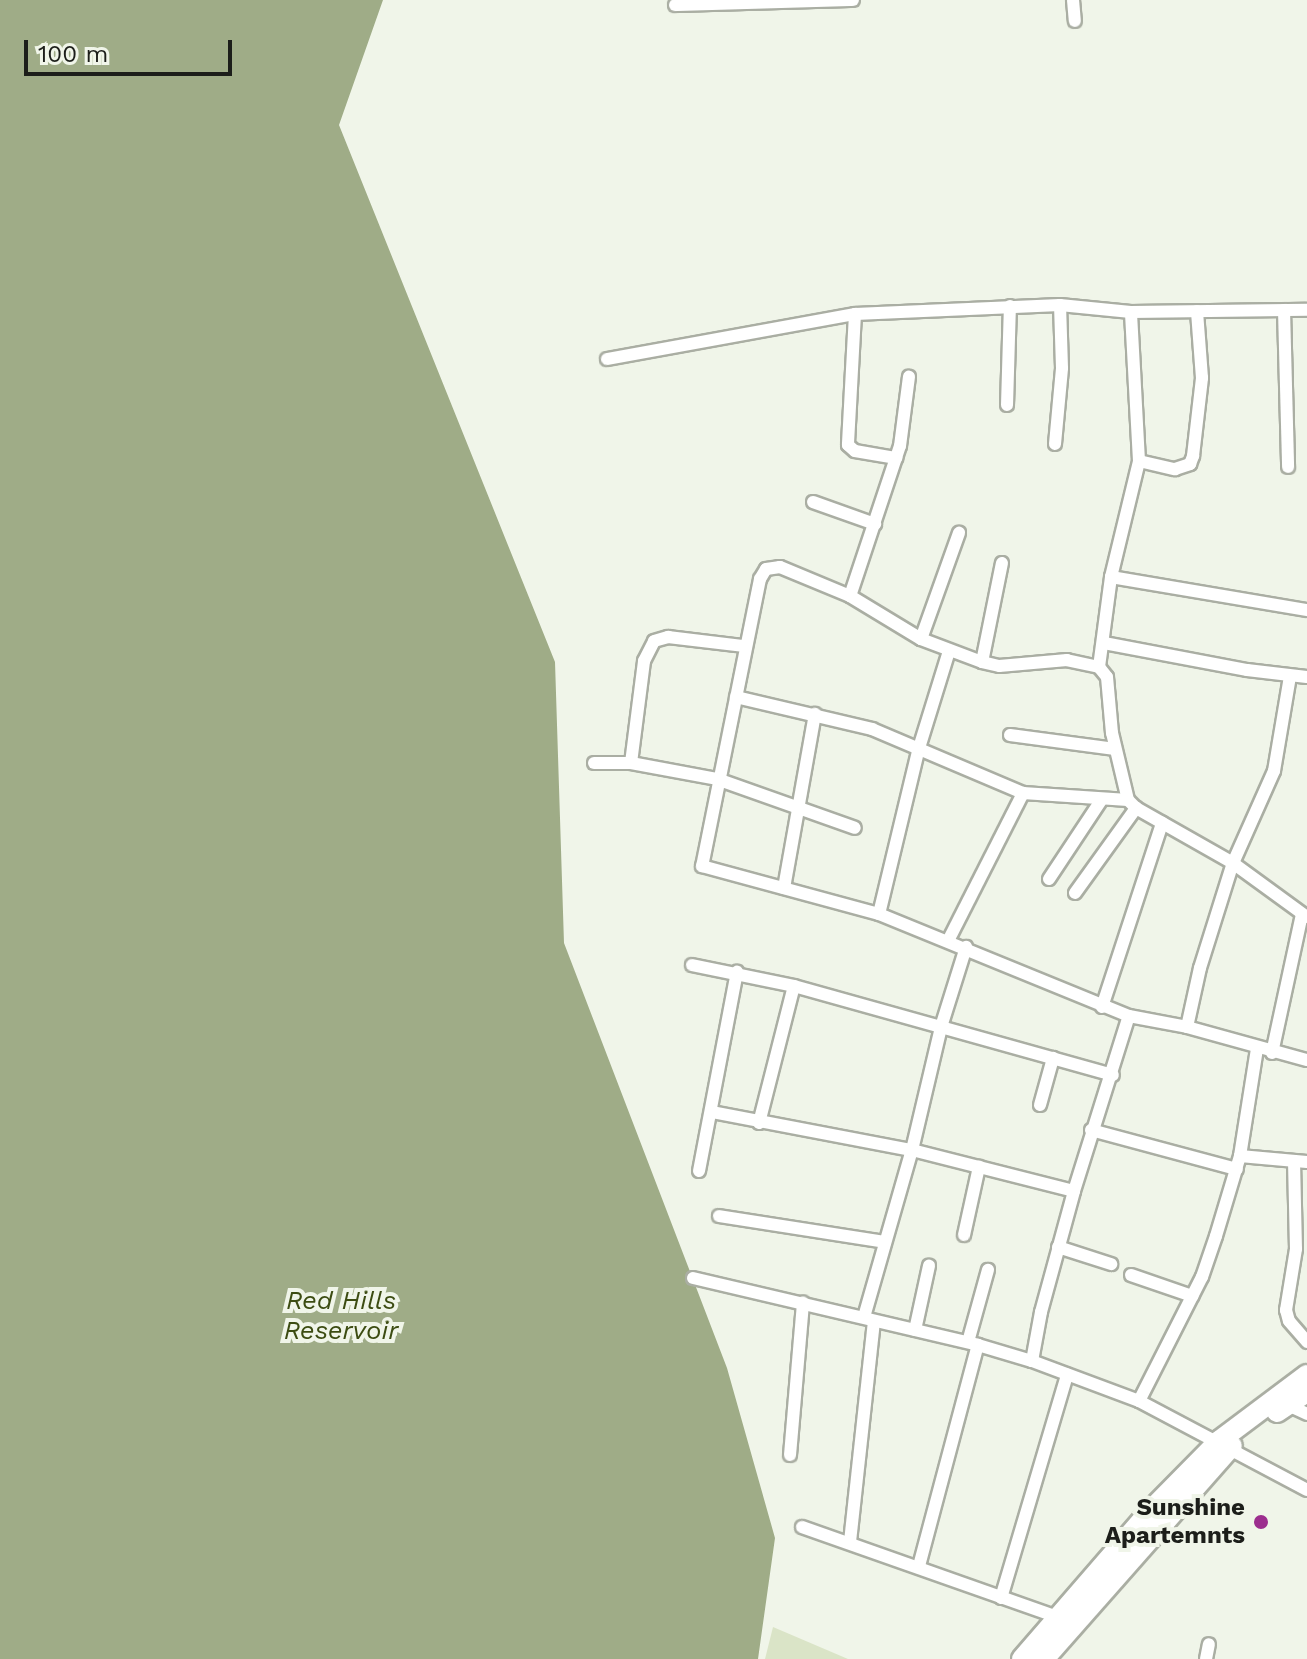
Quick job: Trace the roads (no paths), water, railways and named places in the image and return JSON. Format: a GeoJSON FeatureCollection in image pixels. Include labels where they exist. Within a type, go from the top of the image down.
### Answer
{"type":"FeatureCollection","features":[{"type":"Feature","properties":{"kind":"main road"},"geometry":{"type":"LineString","coordinates":[[1022,1659],[1225,1444],[1307,1375]]}},
{"type":"Feature","properties":{"kind":"main road"},"geometry":{"type":"LineString","coordinates":[[1225,1444],[1307,1392]]}},
{"type":"Feature","properties":{"kind":"main road"},"geometry":{"type":"LineString","coordinates":[[1044,1659],[1130,1548]]}},
{"type":"Feature","properties":{"kind":"street"},"geometry":{"type":"LineString","coordinates":[[675,5],[853,0]]}},
{"type":"Feature","properties":{"kind":"street"},"geometry":{"type":"LineString","coordinates":[[1073,0],[1075,21]]}},
{"type":"Feature","properties":{"kind":"street"},"geometry":{"type":"LineString","coordinates":[[1055,444],[1062,368],[1060,305]]}},
{"type":"Feature","properties":{"kind":"street"},"geometry":{"type":"LineString","coordinates":[[607,359],[855,314],[1060,305],[1131,312],[1307,310]]}},
{"type":"Feature","properties":{"kind":"street"},"geometry":{"type":"LineString","coordinates":[[1007,405],[1010,306]]}},
{"type":"Feature","properties":{"kind":"street"},"geometry":{"type":"LineString","coordinates":[[1284,310],[1288,467]]}},
{"type":"Feature","properties":{"kind":"street"},"geometry":{"type":"LineString","coordinates":[[1139,461],[1180,468],[1193,456],[1201,408],[1197,311]]}},
{"type":"Feature","properties":{"kind":"street"},"geometry":{"type":"LineString","coordinates":[[1099,667],[1111,577],[1139,461],[1131,312]]}},
{"type":"Feature","properties":{"kind":"street"},"geometry":{"type":"LineString","coordinates":[[855,314],[848,445],[855,451],[896,458]]}},
{"type":"Feature","properties":{"kind":"street"},"geometry":{"type":"LineString","coordinates":[[850,596],[896,458],[909,377]]}},
{"type":"Feature","properties":{"kind":"street"},"geometry":{"type":"LineString","coordinates":[[813,502],[875,524]]}},
{"type":"Feature","properties":{"kind":"street"},"geometry":{"type":"LineString","coordinates":[[921,639],[959,533]]}},
{"type":"Feature","properties":{"kind":"street"},"geometry":{"type":"LineString","coordinates":[[982,662],[1002,563]]}},
{"type":"Feature","properties":{"kind":"street"},"geometry":{"type":"LineString","coordinates":[[1075,893],[1132,804],[1115,749],[1107,677],[1099,667],[1067,660],[999,666],[982,662],[921,639],[850,596],[780,567],[766,569],[760,579],[744,646],[702,866],[879,914],[1129,1016],[1187,1027],[1257,1049],[1307,1060]]}},
{"type":"Feature","properties":{"kind":"street"},"geometry":{"type":"LineString","coordinates":[[1111,577],[1307,610]]}},
{"type":"Feature","properties":{"kind":"street"},"geometry":{"type":"LineString","coordinates":[[631,763],[644,661],[654,641],[668,637],[744,646]]}},
{"type":"Feature","properties":{"kind":"street"},"geometry":{"type":"LineString","coordinates":[[1104,643],[1307,677]]}},
{"type":"Feature","properties":{"kind":"street"},"geometry":{"type":"LineString","coordinates":[[879,914],[919,748],[949,651]]}},
{"type":"Feature","properties":{"kind":"street"},"geometry":{"type":"LineString","coordinates":[[1187,1027],[1200,968],[1233,863],[1274,771],[1290,676]]}},
{"type":"Feature","properties":{"kind":"street"},"geometry":{"type":"LineString","coordinates":[[736,697],[872,729],[919,748],[933,758],[1023,793],[1132,804],[1233,863],[1304,915],[1272,1053]]}},
{"type":"Feature","properties":{"kind":"street"},"geometry":{"type":"LineString","coordinates":[[784,888],[815,714]]}},
{"type":"Feature","properties":{"kind":"street"},"geometry":{"type":"LineString","coordinates":[[1010,735],[1115,749]]}},
{"type":"Feature","properties":{"kind":"street"},"geometry":{"type":"LineString","coordinates":[[594,763],[631,763],[717,779],[855,828]]}},
{"type":"Feature","properties":{"kind":"street"},"geometry":{"type":"LineString","coordinates":[[948,941],[1023,793]]}},
{"type":"Feature","properties":{"kind":"street"},"geometry":{"type":"LineString","coordinates":[[1049,879],[1102,799]]}},
{"type":"Feature","properties":{"kind":"street"},"geometry":{"type":"LineString","coordinates":[[1102,1007],[1162,823]]}},
{"type":"Feature","properties":{"kind":"street"},"geometry":{"type":"LineString","coordinates":[[850,1542],[869,1319],[885,1242],[912,1150],[941,1027],[966,947]]}},
{"type":"Feature","properties":{"kind":"street"},"geometry":{"type":"LineString","coordinates":[[692,965],[794,986],[1113,1075]]}},
{"type":"Feature","properties":{"kind":"street"},"geometry":{"type":"LineString","coordinates":[[699,1171],[737,972]]}},
{"type":"Feature","properties":{"kind":"street"},"geometry":{"type":"LineString","coordinates":[[759,1123],[794,986]]}},
{"type":"Feature","properties":{"kind":"street"},"geometry":{"type":"LineString","coordinates":[[1032,1361],[1058,1247],[1091,1130],[1113,1075],[1129,1016]]}},
{"type":"Feature","properties":{"kind":"street"},"geometry":{"type":"LineString","coordinates":[[1139,1401],[1192,1296],[1238,1162],[1257,1049]]}},
{"type":"Feature","properties":{"kind":"street"},"geometry":{"type":"LineString","coordinates":[[1040,1105],[1053,1058]]}},
{"type":"Feature","properties":{"kind":"street"},"geometry":{"type":"LineString","coordinates":[[712,1112],[912,1150],[1074,1191]]}},
{"type":"Feature","properties":{"kind":"street"},"geometry":{"type":"LineString","coordinates":[[1091,1130],[1238,1162],[1300,1161],[1296,1249],[1286,1310],[1289,1321],[1307,1342]]}},
{"type":"Feature","properties":{"kind":"street"},"geometry":{"type":"LineString","coordinates":[[964,1235],[979,1167]]}},
{"type":"Feature","properties":{"kind":"street"},"geometry":{"type":"LineString","coordinates":[[719,1216],[885,1242]]}},
{"type":"Feature","properties":{"kind":"street"},"geometry":{"type":"LineString","coordinates":[[1058,1247],[1111,1264]]}},
{"type":"Feature","properties":{"kind":"street"},"geometry":{"type":"LineString","coordinates":[[915,1330],[929,1266]]}},
{"type":"Feature","properties":{"kind":"street"},"geometry":{"type":"LineString","coordinates":[[919,1566],[988,1270]]}},
{"type":"Feature","properties":{"kind":"street"},"geometry":{"type":"LineString","coordinates":[[1131,1275],[1192,1296]]}},
{"type":"Feature","properties":{"kind":"street"},"geometry":{"type":"LineString","coordinates":[[693,1278],[973,1343],[1032,1361],[1139,1401],[1307,1490]]}},
{"type":"Feature","properties":{"kind":"street"},"geometry":{"type":"LineString","coordinates":[[790,1455],[803,1303]]}},
{"type":"Feature","properties":{"kind":"street"},"geometry":{"type":"LineString","coordinates":[[1001,1598],[1067,1375]]}},
{"type":"Feature","properties":{"kind":"street"},"geometry":{"type":"LineString","coordinates":[[1288,1405],[1307,1414]]}},
{"type":"Feature","properties":{"kind":"street"},"geometry":{"type":"LineString","coordinates":[[802,1527],[1061,1618]]}},
{"type":"Feature","properties":{"kind":"street"},"geometry":{"type":"LineString","coordinates":[[1206,1659],[1209,1644]]}},
{"type":"Feature","properties":{"kind":"water","name":"Red Hills Reservoir"},"geometry":{"type":"Polygon","coordinates":[[[0,0],[383,0],[339,125],[555,662],[564,943],[727,1368],[775,1538],[758,1659],[0,1659],[0,0]]]}},
{"type":"Feature","properties":{"kind":"place","name":"Sunshine Apartemnts"},"geometry":{"type":"Point","coordinates":[1261,1522]}}]}
